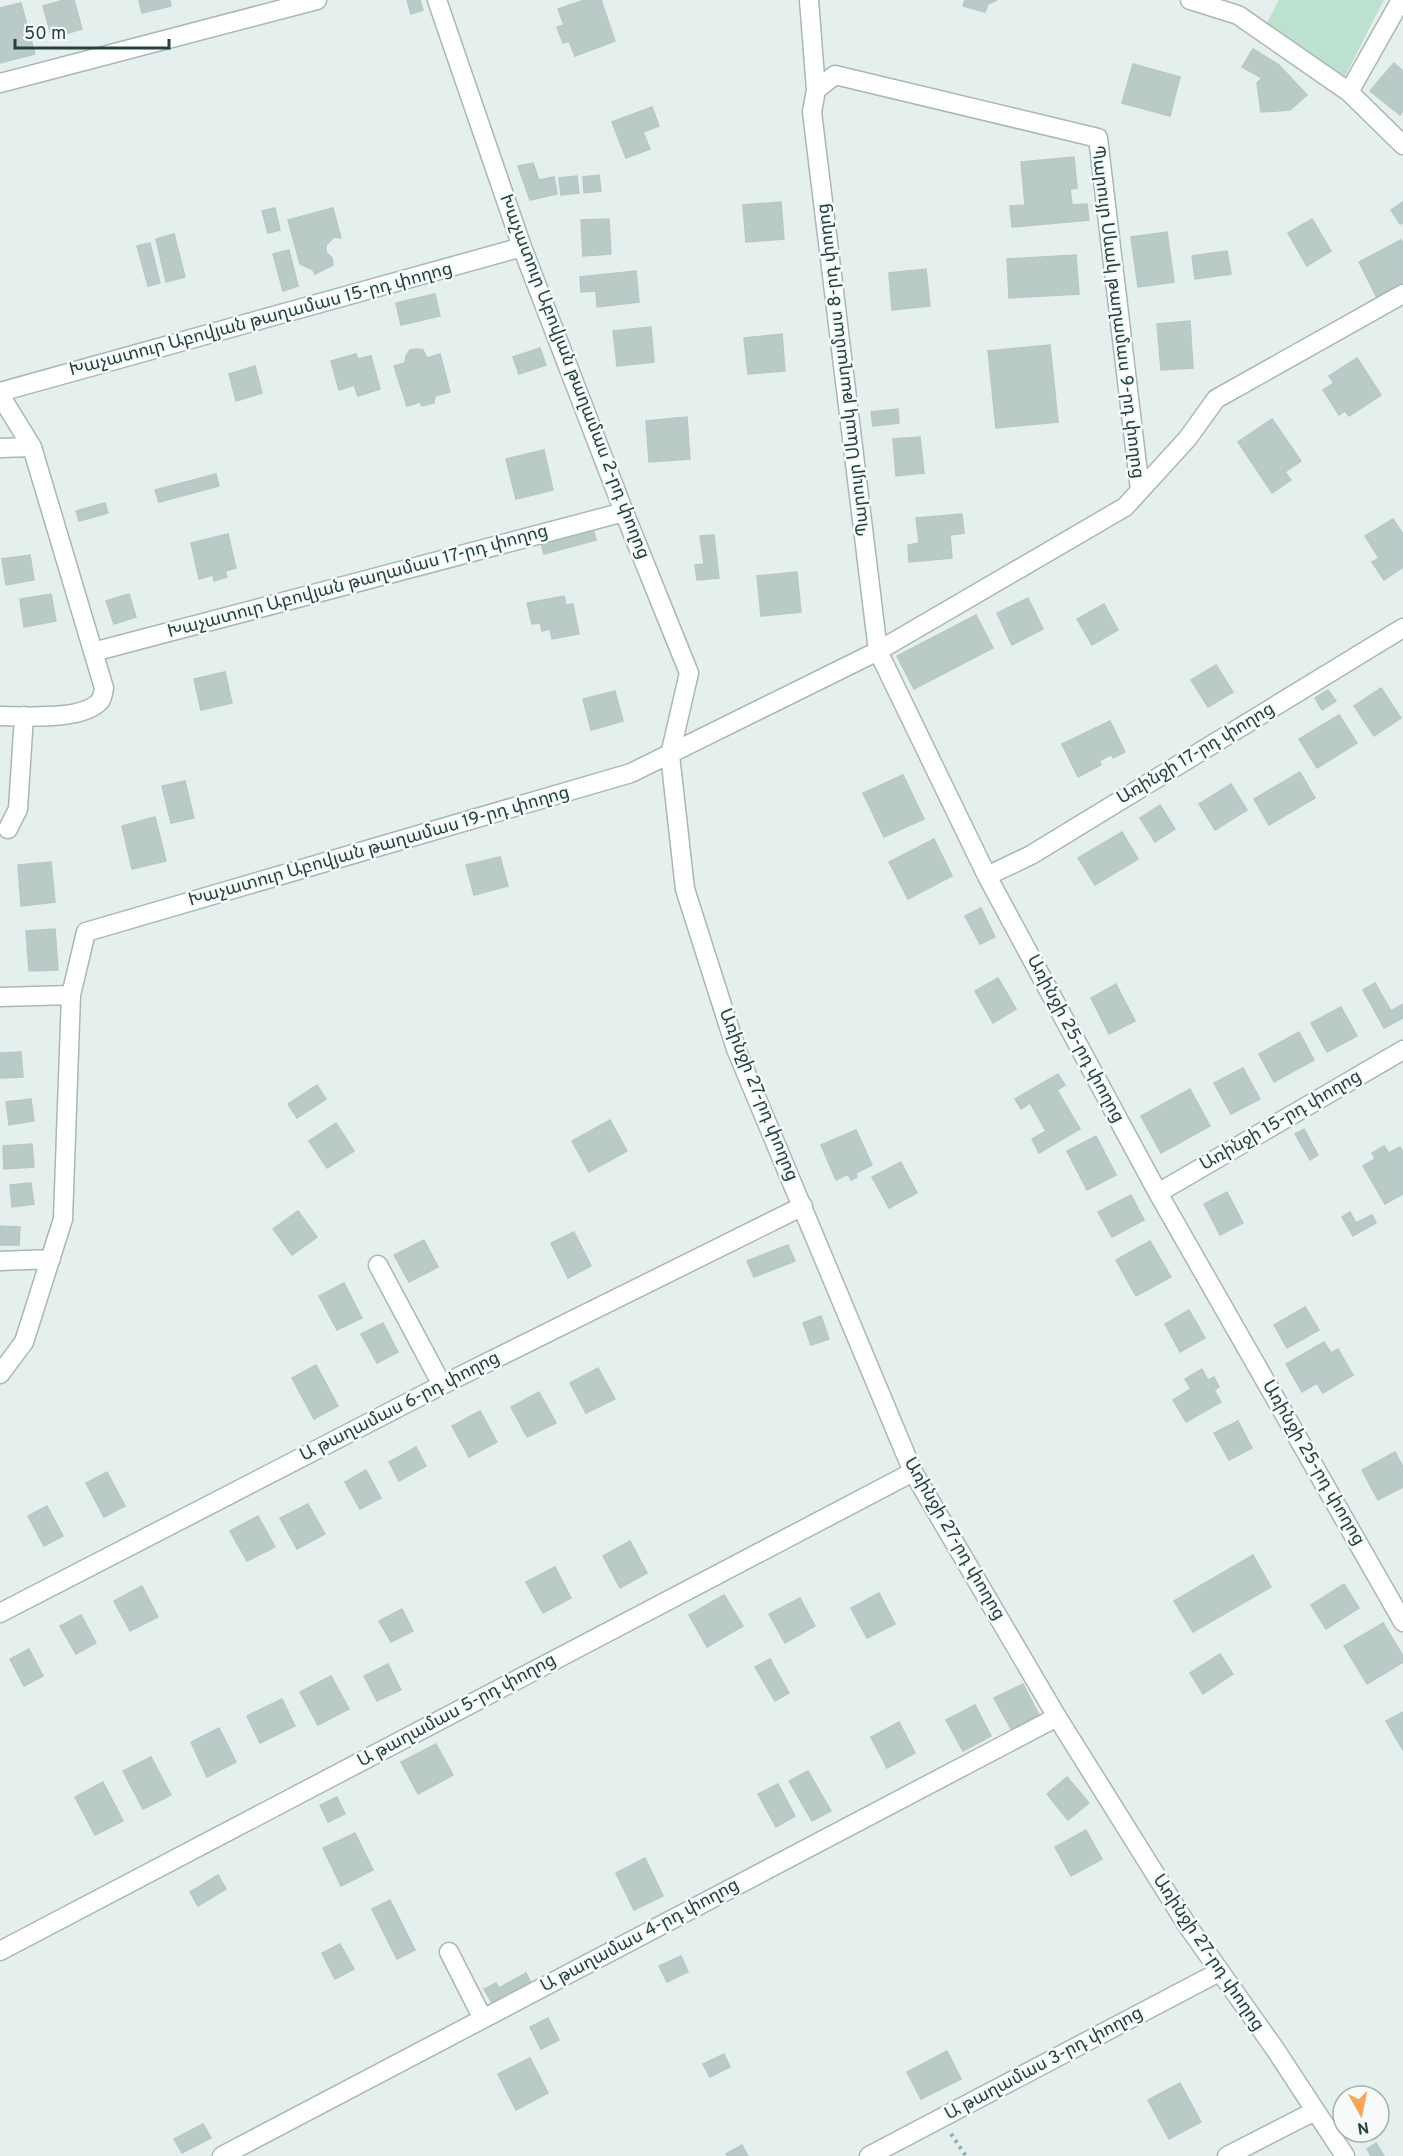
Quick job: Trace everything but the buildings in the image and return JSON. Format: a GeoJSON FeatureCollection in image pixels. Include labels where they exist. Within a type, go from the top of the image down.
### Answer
{"type":"FeatureCollection","features":[{"type":"Feature","properties":{"kind":"street"},"geometry":{"type":"LineString","coordinates":[[0,83],[317,0]]}},
{"type":"Feature","properties":{"kind":"street","name":"Խաչատուր Աբովյան թաղամաս 2-րդ փողոց"},"geometry":{"type":"LineString","coordinates":[[437,0],[522,247],[689,673],[670,755]]}},
{"type":"Feature","properties":{"kind":"street","name":"Պարույր Սևակ թաղամաս 8-րդ փողոց"},"geometry":{"type":"LineString","coordinates":[[809,0],[816,90],[812,112],[878,651]]}},
{"type":"Feature","properties":{"kind":"street"},"geometry":{"type":"LineString","coordinates":[[1190,0],[1238,15],[1348,92],[1403,145]]}},
{"type":"Feature","properties":{"kind":"street"},"geometry":{"type":"LineString","coordinates":[[1348,92],[1401,0]]}},
{"type":"Feature","properties":{"kind":"street","name":"Պարույր Սևակ թաղամաս 9-րդ փողոց"},"geometry":{"type":"LineString","coordinates":[[816,90],[835,75],[1098,138],[1140,490]]}},
{"type":"Feature","properties":{"kind":"street","name":"Խաչատուր Աբովյան թաղամաս 15-րդ փողոց"},"geometry":{"type":"LineString","coordinates":[[0,394],[522,247]]}},
{"type":"Feature","properties":{"kind":"street"},"geometry":{"type":"LineString","coordinates":[[670,755],[878,651],[1125,507],[1188,438],[1216,399],[1403,294]]}},
{"type":"Feature","properties":{"kind":"street"},"geometry":{"type":"LineString","coordinates":[[0,394],[32,447],[104,688],[102,699],[92,708],[74,714],[0,716]]}},
{"type":"Feature","properties":{"kind":"street"},"geometry":{"type":"LineString","coordinates":[[0,448],[32,447]]}},
{"type":"Feature","properties":{"kind":"street","name":"Խաչատուր Աբովյան թաղամաս 17-րդ փողոց"},"geometry":{"type":"LineString","coordinates":[[93,652],[624,512]]}},
{"type":"Feature","properties":{"kind":"street","name":"Առինջի 17-րդ փողոց"},"geometry":{"type":"LineString","coordinates":[[987,876],[1031,855],[1403,628]]}},
{"type":"Feature","properties":{"kind":"street","name":"Առինջի 25-րդ փողոց"},"geometry":{"type":"LineString","coordinates":[[878,651],[987,876],[1158,1192],[1403,1622]]}},
{"type":"Feature","properties":{"kind":"street"},"geometry":{"type":"LineString","coordinates":[[8,829],[18,808],[24,716]]}},
{"type":"Feature","properties":{"kind":"street","name":"Խաչատուր Աբովյան թաղամաս 19-րդ փողոց"},"geometry":{"type":"LineString","coordinates":[[71,995],[86,932],[632,773],[670,755]]}},
{"type":"Feature","properties":{"kind":"street","name":"Առինջի 27-րդ փողոց"},"geometry":{"type":"LineString","coordinates":[[670,755],[685,889],[736,1049],[913,1472],[1057,1717],[1187,1925],[1275,2049],[1345,2156]]}},
{"type":"Feature","properties":{"kind":"street"},"geometry":{"type":"LineString","coordinates":[[0,998],[71,995],[63,1219],[24,1341],[0,1374]]}},
{"type":"Feature","properties":{"kind":"street","name":"Առինջի 15-րդ փողոց"},"geometry":{"type":"LineString","coordinates":[[1158,1192],[1402,1052]]}},
{"type":"Feature","properties":{"kind":"street","name":"Ա թաղամաս 6-րդ փողոց"},"geometry":{"type":"LineString","coordinates":[[0,1613],[442,1385],[803,1206]]}},
{"type":"Feature","properties":{"kind":"street"},"geometry":{"type":"LineString","coordinates":[[0,1261],[51,1258]]}},
{"type":"Feature","properties":{"kind":"street"},"geometry":{"type":"LineString","coordinates":[[378,1265],[442,1385]]}},
{"type":"Feature","properties":{"kind":"street","name":"Ա թաղամաս 5-րդ փողոց"},"geometry":{"type":"LineString","coordinates":[[0,1951],[913,1472]]}},
{"type":"Feature","properties":{"kind":"street","name":"Ա թաղամաս 4-րդ փողոց"},"geometry":{"type":"LineString","coordinates":[[222,2156],[1057,1717]]}},
{"type":"Feature","properties":{"kind":"street"},"geometry":{"type":"LineString","coordinates":[[449,1952],[483,2019]]}},
{"type":"Feature","properties":{"kind":"street","name":"Ա թաղամաս 3-րդ փողոց"},"geometry":{"type":"LineString","coordinates":[[869,2156],[1219,1972]]}},
{"type":"Feature","properties":{"kind":"street"},"geometry":{"type":"LineString","coordinates":[[1227,2156],[1315,2111]]}},
{"type":"Feature","properties":{"kind":"path"},"geometry":{"type":"LineString","coordinates":[[941,2118],[966,2156]]}},
{"type":"Feature","properties":{"kind":"green space"},"geometry":{"type":"Polygon","coordinates":[[[1279,0],[1384,0],[1345,76],[1265,26],[1279,0]]]}}]}
